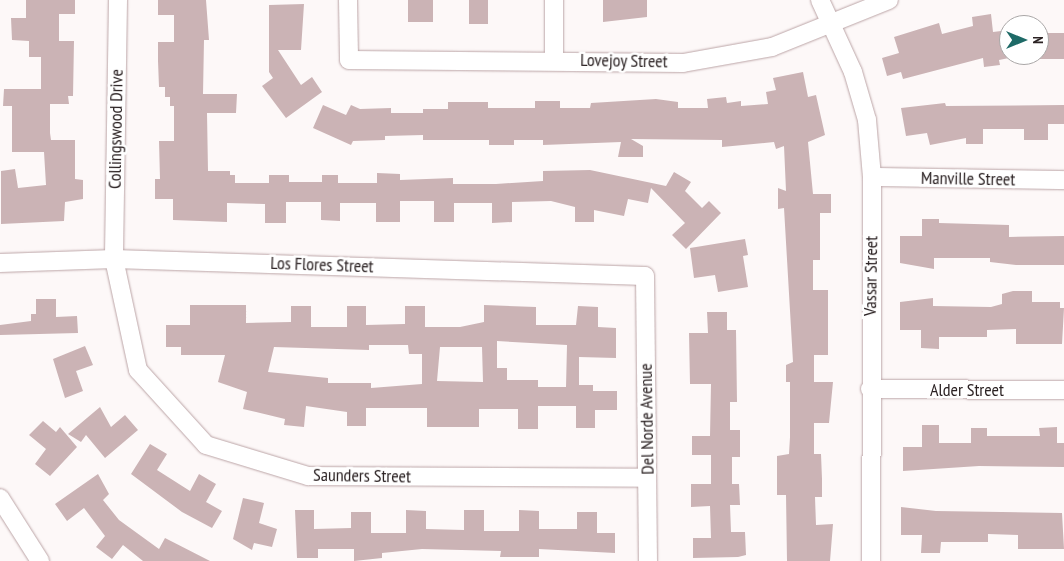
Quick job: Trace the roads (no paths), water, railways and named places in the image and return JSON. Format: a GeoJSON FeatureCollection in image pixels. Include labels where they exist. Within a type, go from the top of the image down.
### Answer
{"type":"FeatureCollection","features":[{"type":"Feature","properties":{"kind":"street","name":"Collingswood Drive"},"geometry":{"type":"LineString","coordinates":[[114,259],[118,0]]}},
{"type":"Feature","properties":{"kind":"street","name":"Lovejoy Street"},"geometry":{"type":"LineString","coordinates":[[348,0],[349,60],[554,60],[683,63],[714,60],[772,47],[889,0]]}},
{"type":"Feature","properties":{"kind":"street"},"geometry":{"type":"LineString","coordinates":[[554,0],[554,60]]}},
{"type":"Feature","properties":{"kind":"street","name":"Vassar Street"},"geometry":{"type":"LineString","coordinates":[[820,0],[853,72],[867,120],[872,177],[871,561]]}},
{"type":"Feature","properties":{"kind":"street","name":"Manville Street"},"geometry":{"type":"LineString","coordinates":[[872,177],[1064,180]]}},
{"type":"Feature","properties":{"kind":"street","name":"Los Flores Street"},"geometry":{"type":"LineString","coordinates":[[0,263],[114,259],[645,276]]}},
{"type":"Feature","properties":{"kind":"street","name":"Saunders Street"},"geometry":{"type":"LineString","coordinates":[[114,259],[138,370],[206,445],[308,476],[647,478]]}},
{"type":"Feature","properties":{"kind":"street","name":"Del Norde Avenue"},"geometry":{"type":"LineString","coordinates":[[645,276],[648,561]]}},
{"type":"Feature","properties":{"kind":"street","name":"Alder Street"},"geometry":{"type":"LineString","coordinates":[[870,389],[1064,390]]}},
{"type":"Feature","properties":{"kind":"street"},"geometry":{"type":"LineString","coordinates":[[0,498],[40,561]]}}]}
